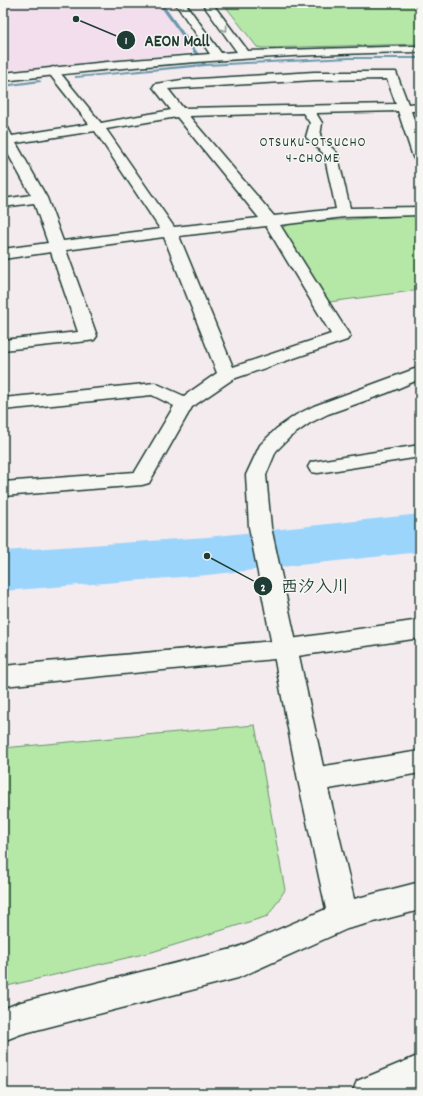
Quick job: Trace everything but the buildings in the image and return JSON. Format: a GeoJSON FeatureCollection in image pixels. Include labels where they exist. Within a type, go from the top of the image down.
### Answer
{"type":"FeatureCollection","features":[{"type":"Feature","properties":{"kind":"street"},"geometry":{"type":"LineString","coordinates":[[180,3],[217,56]]}},
{"type":"Feature","properties":{"kind":"street"},"geometry":{"type":"LineString","coordinates":[[207,3],[244,54]]}},
{"type":"Feature","properties":{"kind":"street"},"geometry":{"type":"LineString","coordinates":[[3,77],[53,71],[244,54],[314,50],[420,49]]}},
{"type":"Feature","properties":{"kind":"street"},"geometry":{"type":"LineString","coordinates":[[53,71],[98,127],[170,232],[227,375]]}},
{"type":"Feature","properties":{"kind":"street"},"geometry":{"type":"LineString","coordinates":[[3,489],[142,478],[185,404],[227,375],[341,336],[270,221],[158,87],[182,84],[314,76],[392,75],[420,156]]}},
{"type":"Feature","properties":{"kind":"street"},"geometry":{"type":"LineString","coordinates":[[3,345],[88,336],[40,198],[5,137],[98,127],[180,112],[307,108],[420,107]]}},
{"type":"Feature","properties":{"kind":"street"},"geometry":{"type":"LineString","coordinates":[[307,108],[316,123],[313,137],[330,153],[344,213]]}},
{"type":"Feature","properties":{"kind":"street"},"geometry":{"type":"LineString","coordinates":[[3,203],[40,198]]}},
{"type":"Feature","properties":{"kind":"street"},"geometry":{"type":"LineString","coordinates":[[3,254],[170,232],[344,213],[420,211]]}},
{"type":"Feature","properties":{"kind":"street"},"geometry":{"type":"LineString","coordinates":[[343,916],[284,649],[260,527],[256,475],[268,449],[283,433],[303,419],[321,410],[380,389],[420,372]]}},
{"type":"Feature","properties":{"kind":"street"},"geometry":{"type":"LineString","coordinates":[[3,404],[155,389],[185,404]]}},
{"type":"Feature","properties":{"kind":"street"},"geometry":{"type":"LineString","coordinates":[[318,467],[420,451]]}},
{"type":"Feature","properties":{"kind":"street"},"geometry":{"type":"LineString","coordinates":[[3,676],[284,649],[420,629]]}},
{"type":"Feature","properties":{"kind":"street"},"geometry":{"type":"LineString","coordinates":[[312,780],[420,762]]}},
{"type":"Feature","properties":{"kind":"street"},"geometry":{"type":"LineString","coordinates":[[3,1025],[21,1018],[238,963],[343,916],[420,896]]}},
{"type":"Feature","properties":{"kind":"street"},"geometry":{"type":"LineString","coordinates":[[369,1093],[420,1072]]}},
{"type":"Feature","properties":{"kind":"shaded area"},"geometry":{"type":"Polygon","coordinates":[[[3,3],[163,3],[193,48],[184,53],[3,71],[3,3]]]}},
{"type":"Feature","properties":{"kind":"green space"},"geometry":{"type":"Polygon","coordinates":[[[223,3],[420,3],[420,44],[257,47],[223,3]]]}},
{"type":"Feature","properties":{"kind":"green space"},"geometry":{"type":"Polygon","coordinates":[[[420,215],[420,290],[329,302],[282,228],[290,223],[420,215]]]}},
{"type":"Feature","properties":{"kind":"green space"},"geometry":{"type":"Polygon","coordinates":[[[255,725],[285,890],[268,916],[152,952],[3,987],[3,748],[255,725]]]}},
{"type":"Feature","properties":{"kind":"waterway"},"geometry":{"type":"LineString","coordinates":[[160,3],[205,65]]}},
{"type":"Feature","properties":{"kind":"waterway"},"geometry":{"type":"LineString","coordinates":[[77,77],[206,65],[349,58],[420,58]]}},
{"type":"Feature","properties":{"kind":"waterway"},"geometry":{"type":"LineString","coordinates":[[3,86],[39,81]]}},
{"type":"Feature","properties":{"kind":"waterway"},"geometry":{"type":"LineString","coordinates":[[3,571],[207,556],[420,533]]}},
{"type":"Feature","properties":{"kind":"place","name":"AEON Mall"},"geometry":{"type":"Point","coordinates":[76,19]}},
{"type":"Feature","properties":{"kind":"place","name":"西汐入川"},"geometry":{"type":"Point","coordinates":[207,556]}},
{"type":"Feature","properties":{"kind":"district","name":"OTSUKU-OTSUCHO 4-CHOME"},"geometry":{"type":"Point","coordinates":[313,150]}}]}
